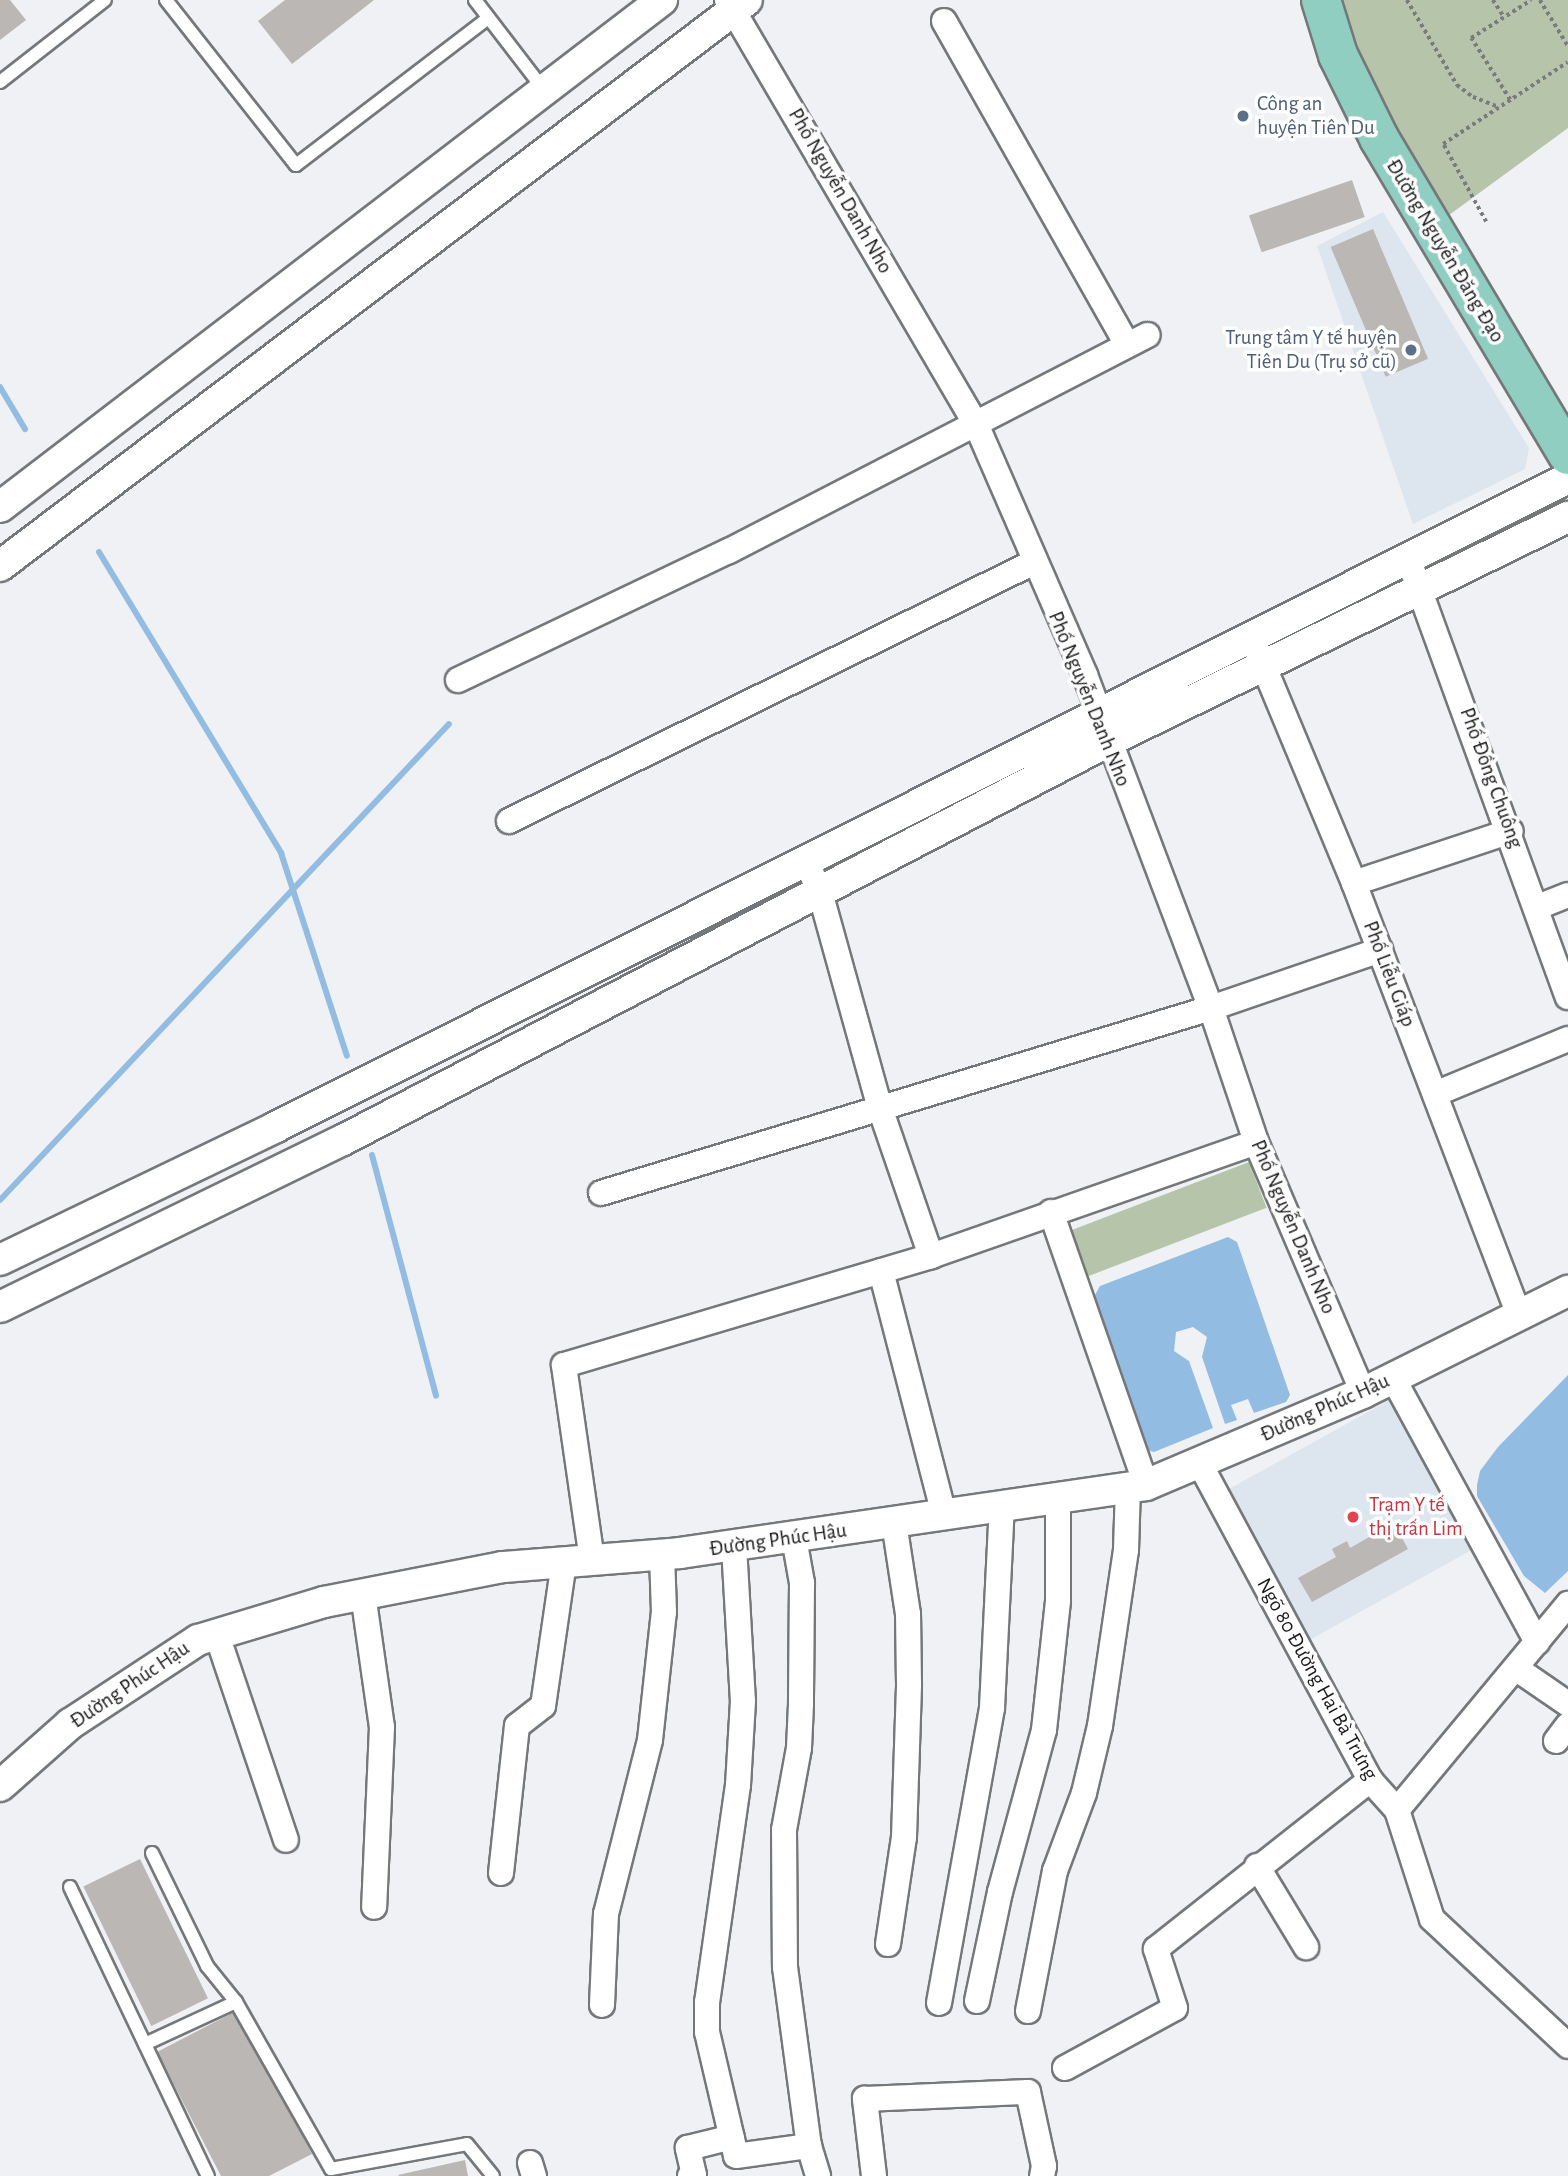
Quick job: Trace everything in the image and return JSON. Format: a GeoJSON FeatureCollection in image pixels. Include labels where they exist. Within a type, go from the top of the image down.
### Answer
{"type":"FeatureCollection","features":[{"type":"Feature","properties":{"kind":"main road","name":"Đường Nguyễn Đăng Đạo"},"geometry":{"type":"LineString","coordinates":[[1321,0],[1338,55],[1378,138],[1568,455]]}},
{"type":"Feature","properties":{"kind":"street"},"geometry":{"type":"LineString","coordinates":[[0,507],[662,0]]}},
{"type":"Feature","properties":{"kind":"street"},"geometry":{"type":"LineString","coordinates":[[0,566],[737,3]]}},
{"type":"Feature","properties":{"kind":"street","name":"Phố Nguyễn Danh Nho"},"geometry":{"type":"LineString","coordinates":[[737,3],[976,424],[1097,713],[1211,1008],[1256,1142],[1363,1393]]}},
{"type":"Feature","properties":{"kind":"street"},"geometry":{"type":"LineString","coordinates":[[458,680],[729,551],[1137,340],[944,21]]}},
{"type":"Feature","properties":{"kind":"street"},"geometry":{"type":"LineString","coordinates":[[129,408],[160,444]]}},
{"type":"Feature","properties":{"kind":"street"},"geometry":{"type":"LineString","coordinates":[[1415,574],[1568,478]]}},
{"type":"Feature","properties":{"kind":"street"},"geometry":{"type":"LineString","coordinates":[[0,1307],[280,1171],[820,892],[1107,742],[1258,651],[1415,574],[1568,517]]}},
{"type":"Feature","properties":{"kind":"street"},"geometry":{"type":"LineString","coordinates":[[509,821],[1032,563]]}},
{"type":"Feature","properties":{"kind":"street","name":"Phố Đồng Chuông"},"geometry":{"type":"LineString","coordinates":[[1415,574],[1511,831],[1568,997]]}},
{"type":"Feature","properties":{"kind":"street"},"geometry":{"type":"LineString","coordinates":[[0,1261],[806,862],[1097,713],[1258,651]]}},
{"type":"Feature","properties":{"kind":"street","name":"Phố Liễu Giáp"},"geometry":{"type":"LineString","coordinates":[[1258,651],[1354,883],[1518,1313]]}},
{"type":"Feature","properties":{"kind":"street"},"geometry":{"type":"LineString","coordinates":[[1354,883],[1511,831]]}},
{"type":"Feature","properties":{"kind":"street"},"geometry":{"type":"LineString","coordinates":[[806,862],[820,892],[880,1108],[930,1256]]}},
{"type":"Feature","properties":{"kind":"street"},"geometry":{"type":"LineString","coordinates":[[1538,907],[1568,895]]}},
{"type":"Feature","properties":{"kind":"street"},"geometry":{"type":"LineString","coordinates":[[601,1193],[1211,1008],[1380,950]]}},
{"type":"Feature","properties":{"kind":"street"},"geometry":{"type":"LineString","coordinates":[[555,987],[572,1021]]}},
{"type":"Feature","properties":{"kind":"street"},"geometry":{"type":"LineString","coordinates":[[1435,1094],[1568,1039]]}},
{"type":"Feature","properties":{"kind":"street"},"geometry":{"type":"LineString","coordinates":[[501,1873],[517,1726],[543,1706],[578,1561],[564,1364],[930,1256],[1256,1142]]}},
{"type":"Feature","properties":{"kind":"street"},"geometry":{"type":"LineString","coordinates":[[1028,2011],[1055,1871],[1084,1793],[1100,1726],[1137,1486],[1051,1212]]}},
{"type":"Feature","properties":{"kind":"street"},"geometry":{"type":"LineString","coordinates":[[881,1271],[944,1514]]}},
{"type":"Feature","properties":{"kind":"street","name":"Đường Phúc Hậu"},"geometry":{"type":"LineString","coordinates":[[0,1786],[70,1724],[198,1640],[363,1594],[503,1567],[734,1546],[1137,1486],[1200,1464],[1363,1393],[1518,1313],[1568,1291]]}},
{"type":"Feature","properties":{"kind":"street"},"geometry":{"type":"LineString","coordinates":[[1393,1378],[1537,1642]]}},
{"type":"Feature","properties":{"kind":"street","name":"Ngõ 80 Đường Hai Bà Trưng"},"geometry":{"type":"LineString","coordinates":[[1200,1464],[1370,1780],[1397,1810],[1432,1919],[1568,2046]]}},
{"type":"Feature","properties":{"kind":"street"},"geometry":{"type":"LineString","coordinates":[[977,2001],[1000,1892],[1044,1730],[1058,1601],[1058,1498]]}},
{"type":"Feature","properties":{"kind":"street"},"geometry":{"type":"LineString","coordinates":[[939,2003],[992,1708],[1002,1506]]}},
{"type":"Feature","properties":{"kind":"street"},"geometry":{"type":"LineString","coordinates":[[888,1944],[904,1837],[909,1684],[908,1614],[894,1523]]}},
{"type":"Feature","properties":{"kind":"street"},"geometry":{"type":"LineString","coordinates":[[794,1538],[802,1583],[801,1704],[799,1748],[784,1830],[785,1967],[809,2146],[818,2176]]}},
{"type":"Feature","properties":{"kind":"street"},"geometry":{"type":"LineString","coordinates":[[734,1546],[743,1701],[739,1757],[706,2018],[736,2155],[809,2146]]}},
{"type":"Feature","properties":{"kind":"street"},"geometry":{"type":"LineString","coordinates":[[602,2006],[606,1914],[650,1740],[664,1612],[662,1554]]}},
{"type":"Feature","properties":{"kind":"street"},"geometry":{"type":"LineString","coordinates":[[363,1594],[383,1737],[374,1907]]}},
{"type":"Feature","properties":{"kind":"street"},"geometry":{"type":"LineString","coordinates":[[1397,1810],[1517,1669],[1568,1604]]}},
{"type":"Feature","properties":{"kind":"street"},"geometry":{"type":"LineString","coordinates":[[217,1635],[286,1840]]}},
{"type":"Feature","properties":{"kind":"street"},"geometry":{"type":"LineString","coordinates":[[1517,1669],[1568,1704]]}},
{"type":"Feature","properties":{"kind":"street"},"geometry":{"type":"LineString","coordinates":[[1065,2068],[1175,2008],[1179,1987],[1154,1951],[1257,1866],[1370,1780]]}},
{"type":"Feature","properties":{"kind":"street"},"geometry":{"type":"LineString","coordinates":[[1257,1866],[1306,1947]]}},
{"type":"Feature","properties":{"kind":"street"},"geometry":{"type":"LineString","coordinates":[[874,2176],[865,2099],[1028,2092],[1044,2166],[1042,2176]]}},
{"type":"Feature","properties":{"kind":"street"},"geometry":{"type":"LineString","coordinates":[[690,2176],[694,2175],[688,2148],[732,2137]]}},
{"type":"Feature","properties":{"kind":"lane"},"geometry":{"type":"LineString","coordinates":[[0,82],[105,0]]}},
{"type":"Feature","properties":{"kind":"lane"},"geometry":{"type":"LineString","coordinates":[[166,0],[296,164],[488,18]]}},
{"type":"Feature","properties":{"kind":"lane"},"geometry":{"type":"LineString","coordinates":[[475,0],[544,90]]}},
{"type":"Feature","properties":{"kind":"lane"},"geometry":{"type":"LineString","coordinates":[[152,1853],[206,1966],[236,2002],[326,2173],[467,2144],[493,2176]]}},
{"type":"Feature","properties":{"kind":"lane"},"geometry":{"type":"LineString","coordinates":[[69,1887],[208,2176]]}},
{"type":"Feature","properties":{"kind":"lane"},"geometry":{"type":"LineString","coordinates":[[145,2044],[236,2002]]}},
{"type":"Feature","properties":{"kind":"path"},"geometry":{"type":"LineString","coordinates":[[1407,0],[1457,85],[1473,97],[1499,107]]}},
{"type":"Feature","properties":{"kind":"path"},"geometry":{"type":"LineString","coordinates":[[1493,0],[1504,17]]}},
{"type":"Feature","properties":{"kind":"path"},"geometry":{"type":"LineString","coordinates":[[1510,100],[1471,38],[1531,0]]}},
{"type":"Feature","properties":{"kind":"path"},"geometry":{"type":"LineString","coordinates":[[1540,0],[1568,46]]}},
{"type":"Feature","properties":{"kind":"path"},"geometry":{"type":"LineString","coordinates":[[1486,222],[1443,144],[1568,62]]}},
{"type":"Feature","properties":{"kind":"shaded area","name":"Trung tâm Y tế huyện Tiên Du (Trụ sở cũ)"},"geometry":{"type":"Polygon","coordinates":[[[1383,212],[1529,448],[1525,469],[1413,524],[1317,246],[1383,212]]]}},
{"type":"Feature","properties":{"kind":"shaded area","name":"Trạm Y tế thị trấn Lim"},"geometry":{"type":"Polygon","coordinates":[[[1395,1397],[1478,1547],[1311,1639],[1228,1490],[1395,1397]]]}},
{"type":"Feature","properties":{"kind":"green space"},"geometry":{"type":"Polygon","coordinates":[[[1341,0],[1568,0],[1568,128],[1445,218],[1368,75],[1341,0]]]}},
{"type":"Feature","properties":{"kind":"green space"},"geometry":{"type":"Polygon","coordinates":[[[1249,1162],[1267,1208],[1088,1276],[1071,1230],[1249,1162]]]}},
{"type":"Feature","properties":{"kind":"water"},"geometry":{"type":"Polygon","coordinates":[[[1228,1237],[1237,1242],[1290,1395],[1286,1402],[1254,1413],[1248,1399],[1231,1405],[1237,1420],[1225,1424],[1202,1357],[1207,1337],[1193,1327],[1176,1332],[1174,1351],[1189,1361],[1213,1428],[1154,1452],[1147,1450],[1095,1295],[1100,1286],[1228,1237]]]}},
{"type":"Feature","properties":{"kind":"water"},"geometry":{"type":"Polygon","coordinates":[[[1568,1375],[1568,1571],[1545,1593],[1524,1576],[1477,1496],[1477,1485],[1480,1471],[1498,1447],[1568,1375]]]}},
{"type":"Feature","properties":{"kind":"building"},"geometry":{"type":"Polygon","coordinates":[[[0,0],[10,0],[26,20],[0,40],[0,0]]]}},
{"type":"Feature","properties":{"kind":"building"},"geometry":{"type":"Polygon","coordinates":[[[285,0],[374,0],[292,64],[258,21],[285,0]]]}},
{"type":"Feature","properties":{"kind":"building"},"geometry":{"type":"Polygon","coordinates":[[[1352,180],[1365,217],[1262,252],[1249,215],[1352,180]]]}},
{"type":"Feature","properties":{"kind":"building"},"geometry":{"type":"Polygon","coordinates":[[[1373,229],[1428,359],[1386,377],[1331,247],[1373,229]]]}},
{"type":"Feature","properties":{"kind":"building"},"geometry":{"type":"Polygon","coordinates":[[[1394,1523],[1408,1549],[1312,1602],[1298,1578],[1336,1557],[1332,1549],[1347,1541],[1350,1548],[1394,1523]]]}},
{"type":"Feature","properties":{"kind":"building"},"geometry":{"type":"Polygon","coordinates":[[[140,1859],[208,1998],[151,2026],[83,1887],[140,1859]]]}},
{"type":"Feature","properties":{"kind":"building"},"geometry":{"type":"Polygon","coordinates":[[[238,2010],[312,2154],[269,2176],[221,2176],[157,2052],[238,2010]]]}},
{"type":"Feature","properties":{"kind":"building"},"geometry":{"type":"Polygon","coordinates":[[[465,2160],[468,2176],[398,2175],[465,2160]]]}},
{"type":"Feature","properties":{"kind":"waterway"},"geometry":{"type":"LineString","coordinates":[[0,387],[25,429]]}},
{"type":"Feature","properties":{"kind":"waterway"},"geometry":{"type":"LineString","coordinates":[[99,552],[281,853],[347,1056]]}},
{"type":"Feature","properties":{"kind":"waterway"},"geometry":{"type":"LineString","coordinates":[[0,1200],[449,724]]}},
{"type":"Feature","properties":{"kind":"waterway"},"geometry":{"type":"LineString","coordinates":[[372,1155],[436,1396]]}},
{"type":"Feature","properties":{"kind":"place","name":"Công an huyện Tiên Du"},"geometry":{"type":"Point","coordinates":[1243,116]}},
{"type":"Feature","properties":{"kind":"place","name":"Trung tâm Y tế huyện Tiên Du (Trụ sở cũ)"},"geometry":{"type":"Point","coordinates":[1411,350]}},
{"type":"Feature","properties":{"kind":"place","name":"Trạm Y tế thị trấn Lim"},"geometry":{"type":"Point","coordinates":[1353,1517]}}]}
